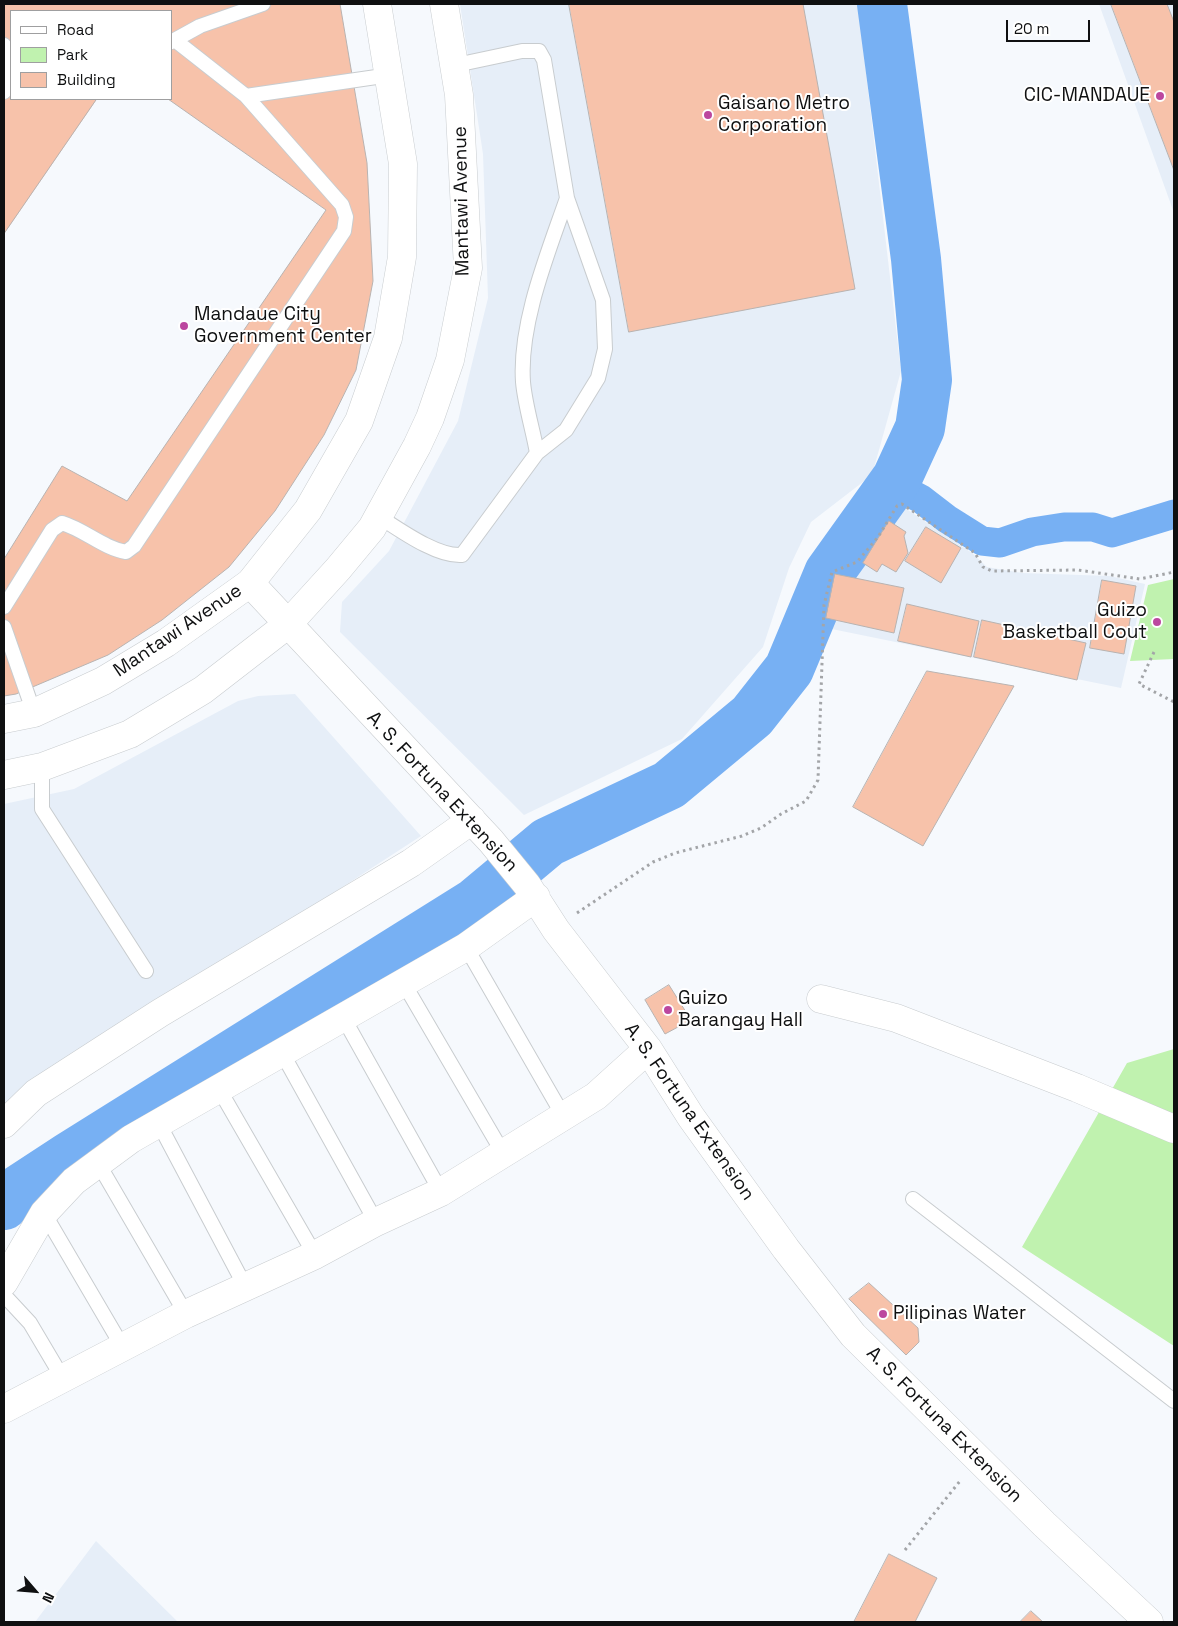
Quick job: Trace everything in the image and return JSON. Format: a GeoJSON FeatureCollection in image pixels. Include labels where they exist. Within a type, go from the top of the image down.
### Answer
{"type":"FeatureCollection","features":[{"type":"Feature","properties":{"kind":"street","name":"Mantawi Avenue"},"geometry":{"type":"LineString","coordinates":[[4,718],[34,713],[103,681],[166,643],[250,583],[308,510],[359,421],[388,338],[402,257],[403,164],[390,74],[377,4]]}},
{"type":"Feature","properties":{"kind":"street","name":"Mantawi Avenue"},"geometry":{"type":"LineString","coordinates":[[4,775],[42,767],[130,734],[202,690],[287,625],[338,569],[378,516],[417,446],[430,418],[450,360],[468,268],[456,65],[444,4]]}},
{"type":"Feature","properties":{"kind":"street","name":"A. S. Fortuna Extension"},"geometry":{"type":"LineString","coordinates":[[250,583],[287,625],[492,841],[532,891],[556,930],[648,1049],[696,1124],[786,1249],[852,1335],[1044,1524],[1148,1622]]}},
{"type":"Feature","properties":{"kind":"street"},"geometry":{"type":"LineString","coordinates":[[4,1124],[36,1093],[160,1013],[411,863],[472,820]]}},
{"type":"Feature","properties":{"kind":"street"},"geometry":{"type":"LineString","coordinates":[[4,1282],[44,1213],[74,1181],[98,1163],[158,1122],[466,947],[532,891]]}},
{"type":"Feature","properties":{"kind":"street"},"geometry":{"type":"LineString","coordinates":[[821,998],[896,1018],[1077,1088],[1174,1129]]}},
{"type":"Feature","properties":{"kind":"street"},"geometry":{"type":"LineString","coordinates":[[4,1409],[62,1377],[186,1314],[315,1255],[376,1222],[441,1192],[596,1096],[648,1049]]}},
{"type":"Feature","properties":{"kind":"lane"},"geometry":{"type":"LineString","coordinates":[[4,607],[52,530],[62,523],[74,526],[115,550],[126,552],[134,546],[344,230],[346,217],[342,205],[246,96],[174,42],[200,26],[263,4]]}},
{"type":"Feature","properties":{"kind":"lane"},"geometry":{"type":"LineString","coordinates":[[4,46],[8,73],[4,92]]}},
{"type":"Feature","properties":{"kind":"lane"},"geometry":{"type":"LineString","coordinates":[[378,516],[412,537],[446,554],[462,555],[537,453],[566,430],[598,378],[605,349],[603,300],[567,198],[544,60],[539,51],[522,51],[456,65]]}},
{"type":"Feature","properties":{"kind":"lane"},"geometry":{"type":"LineString","coordinates":[[246,96],[390,74]]}},
{"type":"Feature","properties":{"kind":"lane"},"geometry":{"type":"LineString","coordinates":[[537,453],[523,382],[527,330],[537,286],[567,198]]}},
{"type":"Feature","properties":{"kind":"lane"},"geometry":{"type":"LineString","coordinates":[[4,627],[34,713]]}},
{"type":"Feature","properties":{"kind":"lane"},"geometry":{"type":"LineString","coordinates":[[42,767],[42,809],[146,970]]}},
{"type":"Feature","properties":{"kind":"lane"},"geometry":{"type":"LineString","coordinates":[[466,947],[564,1117]]}},
{"type":"Feature","properties":{"kind":"lane"},"geometry":{"type":"LineString","coordinates":[[403,982],[503,1153]]}},
{"type":"Feature","properties":{"kind":"lane"},"geometry":{"type":"LineString","coordinates":[[343,1017],[441,1192]]}},
{"type":"Feature","properties":{"kind":"lane"},"geometry":{"type":"LineString","coordinates":[[281,1051],[376,1222]]}},
{"type":"Feature","properties":{"kind":"lane"},"geometry":{"type":"LineString","coordinates":[[219,1089],[315,1255]]}},
{"type":"Feature","properties":{"kind":"lane"},"geometry":{"type":"LineString","coordinates":[[158,1122],[246,1288]]}},
{"type":"Feature","properties":{"kind":"lane"},"geometry":{"type":"LineString","coordinates":[[98,1163],[186,1314]]}},
{"type":"Feature","properties":{"kind":"lane"},"geometry":{"type":"LineString","coordinates":[[913,1199],[1174,1401]]}},
{"type":"Feature","properties":{"kind":"lane"},"geometry":{"type":"LineString","coordinates":[[44,1213],[122,1346]]}},
{"type":"Feature","properties":{"kind":"lane"},"geometry":{"type":"LineString","coordinates":[[4,1295],[30,1323],[62,1377]]}},
{"type":"Feature","properties":{"kind":"path"},"geometry":{"type":"LineString","coordinates":[[556,930],[593,900],[652,862],[742,836],[761,828],[781,814],[806,801],[818,780],[824,604],[832,572],[857,562],[878,537],[898,506],[902,504],[975,553],[983,567],[992,571],[1078,570],[1140,579],[1174,572]]}},
{"type":"Feature","properties":{"kind":"path"},"geometry":{"type":"LineString","coordinates":[[1154,652],[1139,684],[1174,702]]}},
{"type":"Feature","properties":{"kind":"path"},"geometry":{"type":"LineString","coordinates":[[905,1550],[958,1482]]}},
{"type":"Feature","properties":{"kind":"shaded area"},"geometry":{"type":"Polygon","coordinates":[[[460,4],[858,4],[901,371],[872,475],[811,522],[789,568],[763,647],[682,739],[524,815],[340,632],[342,602],[389,551],[458,421],[488,298],[483,154],[460,4]]]}},
{"type":"Feature","properties":{"kind":"shaded area","name":"CIC-MANDAUE"},"geometry":{"type":"Polygon","coordinates":[[[1099,4],[1174,4],[1174,213],[1099,4]]]}},
{"type":"Feature","properties":{"kind":"shaded area"},"geometry":{"type":"Polygon","coordinates":[[[902,506],[972,553],[987,567],[1022,573],[1109,576],[1145,584],[1121,688],[822,627],[825,571],[902,506]]]}},
{"type":"Feature","properties":{"kind":"shaded area"},"geometry":{"type":"Polygon","coordinates":[[[295,694],[421,836],[4,1107],[4,804],[74,789],[238,701],[258,696],[295,694]]]}},
{"type":"Feature","properties":{"kind":"shaded area"},"geometry":{"type":"Polygon","coordinates":[[[96,1541],[178,1622],[35,1622],[96,1541]]]}},
{"type":"Feature","properties":{"kind":"green space","name":"Guizo Basketball Cout"},"geometry":{"type":"Polygon","coordinates":[[[1174,579],[1174,659],[1130,661],[1148,585],[1174,579]]]}},
{"type":"Feature","properties":{"kind":"green space"},"geometry":{"type":"Polygon","coordinates":[[[1174,1049],[1174,1346],[1022,1247],[1127,1063],[1174,1049]]]}},
{"type":"Feature","properties":{"kind":"building","name":"Mandaue City Government Center"},"geometry":{"type":"Polygon","coordinates":[[[4,4],[340,4],[367,163],[373,281],[356,370],[324,435],[275,511],[229,567],[162,620],[108,655],[16,694],[4,696],[4,4]]]}},
{"type":"Feature","properties":{"kind":"building"},"geometry":{"type":"Polygon","coordinates":[[[569,4],[803,4],[855,289],[629,332],[569,4]]]}},
{"type":"Feature","properties":{"kind":"building","name":"CIC-MANDAUE"},"geometry":{"type":"Polygon","coordinates":[[[1111,4],[1167,4],[1174,22],[1174,170],[1111,4]]]}},
{"type":"Feature","properties":{"kind":"building","name":"Mandaue City Government Center"},"geometry":{"type":"Polygon","coordinates":[[[96,100],[169,100],[326,210],[127,501],[62,466],[4,559],[4,234],[96,100]]]}},
{"type":"Feature","properties":{"kind":"building"},"geometry":{"type":"Polygon","coordinates":[[[889,521],[906,532],[904,536],[908,553],[896,572],[882,564],[877,572],[863,563],[889,521]]]}},
{"type":"Feature","properties":{"kind":"building"},"geometry":{"type":"Polygon","coordinates":[[[926,527],[961,548],[941,583],[905,561],[926,527]]]}},
{"type":"Feature","properties":{"kind":"building"},"geometry":{"type":"Polygon","coordinates":[[[835,574],[904,588],[894,633],[826,618],[835,574]]]}},
{"type":"Feature","properties":{"kind":"building"},"geometry":{"type":"Polygon","coordinates":[[[1102,580],[1136,586],[1124,654],[1090,648],[1102,580]]]}},
{"type":"Feature","properties":{"kind":"building"},"geometry":{"type":"Polygon","coordinates":[[[907,604],[979,621],[971,657],[898,641],[907,604]]]}},
{"type":"Feature","properties":{"kind":"building"},"geometry":{"type":"Polygon","coordinates":[[[982,620],[1086,643],[1077,680],[974,657],[982,620]]]}},
{"type":"Feature","properties":{"kind":"building"},"geometry":{"type":"Polygon","coordinates":[[[927,671],[1014,686],[923,846],[853,807],[927,671]]]}},
{"type":"Feature","properties":{"kind":"building","name":"Guizo Barangay Hall"},"geometry":{"type":"Polygon","coordinates":[[[669,985],[691,1020],[665,1034],[645,1000],[669,985]]]}},
{"type":"Feature","properties":{"kind":"building","name":"Pilipinas Water"},"geometry":{"type":"Polygon","coordinates":[[[869,1283],[918,1328],[919,1342],[906,1355],[849,1299],[869,1283]]]}},
{"type":"Feature","properties":{"kind":"building"},"geometry":{"type":"Polygon","coordinates":[[[889,1554],[937,1578],[915,1622],[854,1622],[889,1554]]]}},
{"type":"Feature","properties":{"kind":"building"},"geometry":{"type":"Polygon","coordinates":[[[1031,1611],[1043,1622],[1020,1622],[1031,1611]]]}},
{"type":"Feature","properties":{"kind":"waterway"},"geometry":{"type":"LineString","coordinates":[[4,1205],[14,1193],[69,1157],[475,903],[548,842],[669,785],[752,716],[789,669],[829,573],[897,478],[920,428],[927,380],[916,259],[882,4]]}},
{"type":"Feature","properties":{"kind":"waterway"},"geometry":{"type":"LineString","coordinates":[[893,484],[921,499],[947,519],[982,541],[1000,543],[1032,532],[1064,527],[1093,527],[1112,533],[1174,514]]}},
{"type":"Feature","properties":{"kind":"place","name":"CIC-MANDAUE"},"geometry":{"type":"Point","coordinates":[1160,96]}},
{"type":"Feature","properties":{"kind":"place","name":"Gaisano Metro Corporation"},"geometry":{"type":"Point","coordinates":[708,115]}},
{"type":"Feature","properties":{"kind":"place","name":"Mandaue City Government Center"},"geometry":{"type":"Point","coordinates":[184,326]}},
{"type":"Feature","properties":{"kind":"place","name":"Guizo Basketball Cout"},"geometry":{"type":"Point","coordinates":[1157,622]}},
{"type":"Feature","properties":{"kind":"place","name":"Guizo Barangay Hall"},"geometry":{"type":"Point","coordinates":[668,1010]}},
{"type":"Feature","properties":{"kind":"place","name":"Pilipinas Water"},"geometry":{"type":"Point","coordinates":[883,1314]}}]}
